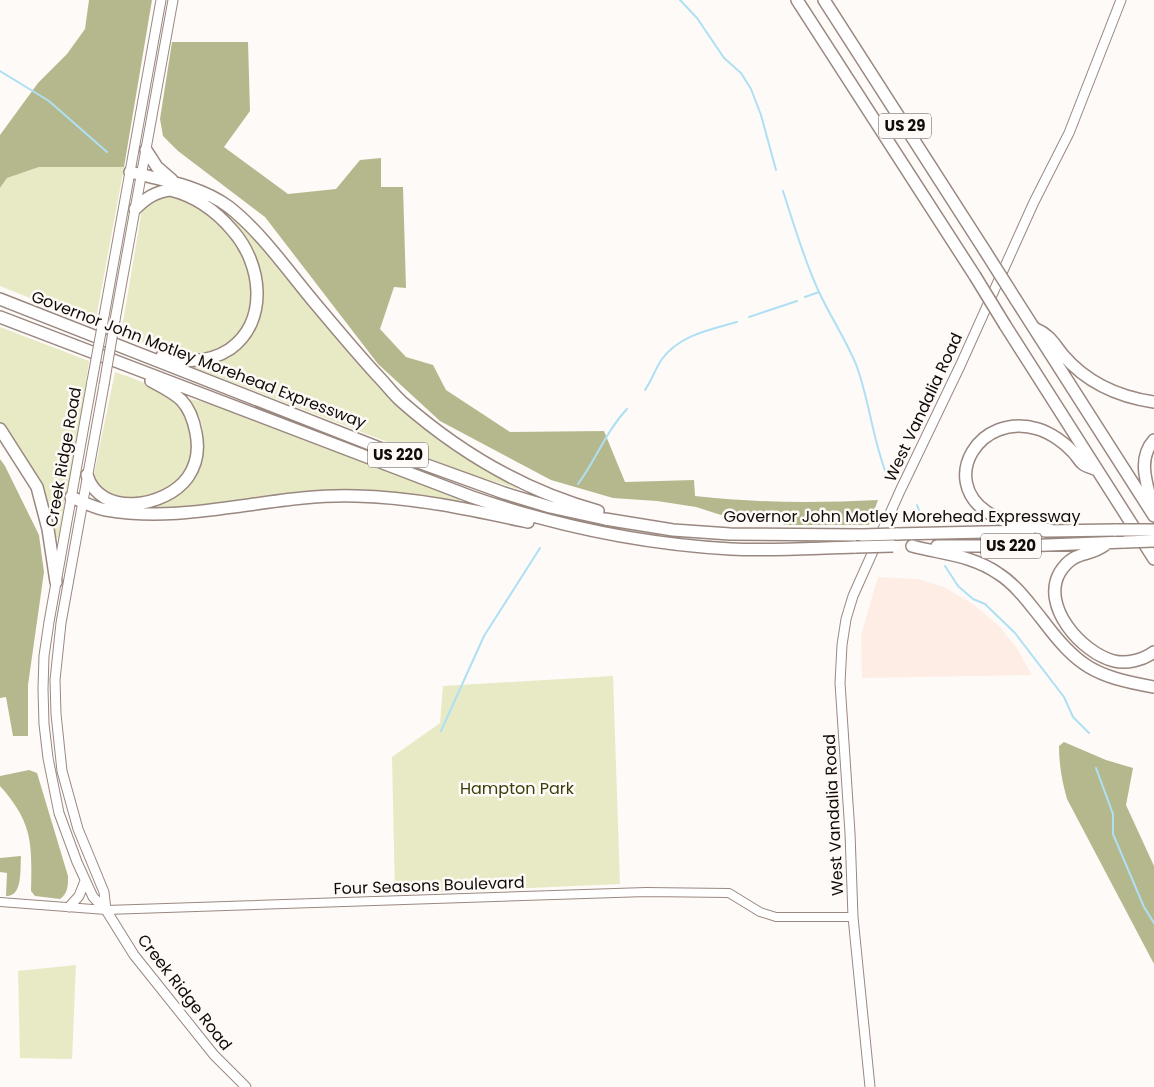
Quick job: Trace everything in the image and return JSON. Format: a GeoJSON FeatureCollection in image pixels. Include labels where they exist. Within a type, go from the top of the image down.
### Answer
{"type":"FeatureCollection","features":[{"type":"Feature","properties":{"kind":"highway","name":"US 29"},"geometry":{"type":"LineString","coordinates":[[797,0],[1154,560]]}},
{"type":"Feature","properties":{"kind":"highway","name":"US 29"},"geometry":{"type":"LineString","coordinates":[[824,0],[1154,516]]}},
{"type":"Feature","properties":{"kind":"highway"},"geometry":{"type":"LineString","coordinates":[[133,350],[146,351],[174,360],[191,362],[220,356],[236,344],[251,326],[256,310],[258,292],[246,248],[234,231],[202,203],[182,193],[175,187],[162,173],[146,150]]}},
{"type":"Feature","properties":{"kind":"highway"},"geometry":{"type":"LineString","coordinates":[[129,175],[209,195],[228,206],[252,228],[356,352],[401,401],[461,448],[504,474],[550,496],[673,530]]}},
{"type":"Feature","properties":{"kind":"highway"},"geometry":{"type":"LineString","coordinates":[[135,209],[149,196],[175,187]]}},
{"type":"Feature","properties":{"kind":"highway","name":"Governor John Motley Morehead Expressway"},"geometry":{"type":"LineString","coordinates":[[0,299],[369,443],[504,493],[577,513],[673,530],[730,534],[862,535],[1154,530]]}},
{"type":"Feature","properties":{"kind":"highway","name":"Governor John Motley Morehead Expressway"},"geometry":{"type":"LineString","coordinates":[[0,317],[472,497],[566,526],[690,546],[733,549],[1022,546],[1154,541]]}},
{"type":"Feature","properties":{"kind":"highway"},"geometry":{"type":"LineString","coordinates":[[1034,328],[1046,334],[1076,369],[1093,382],[1128,397],[1154,402]]}},
{"type":"Feature","properties":{"kind":"highway"},"geometry":{"type":"LineString","coordinates":[[87,475],[94,488],[108,500],[134,504],[169,494],[188,478],[193,467],[197,457],[198,445],[191,414],[185,403],[170,391],[131,368]]}},
{"type":"Feature","properties":{"kind":"highway"},"geometry":{"type":"LineString","coordinates":[[1053,531],[1038,526],[1027,526],[1010,522],[987,512],[979,505],[969,490],[967,479],[968,462],[975,446],[994,431],[1010,426],[1022,426],[1049,434],[1072,450],[1084,464],[1097,470]]}},
{"type":"Feature","properties":{"kind":"highway"},"geometry":{"type":"LineString","coordinates":[[0,429],[37,487],[48,529],[56,582]]}},
{"type":"Feature","properties":{"kind":"highway"},"geometry":{"type":"LineString","coordinates":[[1154,440],[1146,453],[1144,464],[1154,516]]}},
{"type":"Feature","properties":{"kind":"highway"},"geometry":{"type":"LineString","coordinates":[[71,497],[107,510],[151,514],[185,513],[283,500],[355,496],[403,500],[477,511],[547,526],[566,526]]}},
{"type":"Feature","properties":{"kind":"highway"},"geometry":{"type":"LineString","coordinates":[[1109,542],[1099,550],[1082,553],[1074,557],[1060,573],[1056,599],[1059,612],[1064,624],[1091,650],[1114,661],[1131,662],[1154,652]]}},
{"type":"Feature","properties":{"kind":"highway"},"geometry":{"type":"LineString","coordinates":[[912,546],[965,557],[999,573],[1014,586],[1055,637],[1071,654],[1085,665],[1112,678],[1154,687]]}},
{"type":"Feature","properties":{"kind":"main road","name":"Creek Ridge Road"},"geometry":{"type":"LineString","coordinates":[[161,0],[44,656],[44,724],[48,758],[60,814],[67,838],[93,897],[106,910],[134,954],[214,1055],[246,1087]]}},
{"type":"Feature","properties":{"kind":"main road","name":"Creek Ridge Road"},"geometry":{"type":"LineString","coordinates":[[106,910],[104,892],[89,860],[69,801],[58,745],[55,680],[61,623],[173,0]]}},
{"type":"Feature","properties":{"kind":"main road","name":"West Vandalia Road"},"geometry":{"type":"LineString","coordinates":[[870,1087],[853,917],[850,833],[840,683],[842,645],[846,619],[853,596],[900,491],[960,366],[1034,202],[1069,133],[1121,0]]}},
{"type":"Feature","properties":{"kind":"main road"},"geometry":{"type":"LineString","coordinates":[[69,907],[79,896],[85,881]]}},
{"type":"Feature","properties":{"kind":"street","name":"Four Seasons Boulevard"},"geometry":{"type":"LineString","coordinates":[[0,902],[106,910],[646,892],[729,893],[760,912],[776,917],[853,917]]}},
{"type":"Feature","properties":{"kind":"shaded area"},"geometry":{"type":"Polygon","coordinates":[[[878,577],[918,579],[944,587],[973,604],[1000,627],[1018,650],[1032,675],[862,678],[861,635],[878,577]]]}},
{"type":"Feature","properties":{"kind":"green space"},"geometry":{"type":"Polygon","coordinates":[[[89,0],[152,0],[124,167],[39,167],[7,178],[0,188],[0,135],[38,83],[67,54],[85,29],[89,0]]]}},
{"type":"Feature","properties":{"kind":"green space"},"geometry":{"type":"Polygon","coordinates":[[[172,42],[248,42],[250,111],[224,147],[288,194],[336,189],[360,160],[381,158],[381,187],[403,187],[406,288],[394,287],[380,329],[406,357],[433,365],[446,390],[510,432],[604,431],[625,482],[694,480],[695,496],[741,500],[809,502],[878,500],[869,525],[784,525],[775,512],[753,515],[721,515],[696,507],[657,501],[613,498],[551,480],[440,421],[378,364],[265,217],[178,151],[163,136],[160,119],[172,42]]]}},
{"type":"Feature","properties":{"kind":"green space"},"geometry":{"type":"Polygon","coordinates":[[[39,167],[124,167],[95,324],[0,286],[0,188],[7,178],[39,167]]]}},
{"type":"Feature","properties":{"kind":"green space"},"geometry":{"type":"Polygon","coordinates":[[[169,195],[182,198],[194,204],[218,222],[238,245],[250,270],[252,309],[241,330],[223,348],[199,356],[181,355],[155,348],[121,334],[141,215],[146,206],[152,201],[169,195]]]}},
{"type":"Feature","properties":{"kind":"green space"},"geometry":{"type":"Polygon","coordinates":[[[207,199],[228,212],[246,228],[369,374],[519,485],[518,489],[470,474],[193,367],[194,364],[246,341],[253,332],[262,308],[262,282],[256,258],[240,236],[205,201],[207,199]]]}},
{"type":"Feature","properties":{"kind":"green space"},"geometry":{"type":"Polygon","coordinates":[[[0,327],[89,361],[59,538],[55,538],[52,519],[33,472],[0,423],[0,327]]]}},
{"type":"Feature","properties":{"kind":"green space"},"geometry":{"type":"Polygon","coordinates":[[[115,372],[169,395],[182,407],[190,422],[192,454],[190,462],[185,472],[177,481],[158,494],[136,499],[111,494],[100,486],[94,474],[115,372]]]}},
{"type":"Feature","properties":{"kind":"green space"},"geometry":{"type":"Polygon","coordinates":[[[190,399],[209,403],[460,499],[458,503],[425,498],[203,505],[174,509],[124,508],[165,500],[201,458],[203,431],[200,418],[190,403],[190,399]]]}},
{"type":"Feature","properties":{"kind":"green space"},"geometry":{"type":"Polygon","coordinates":[[[0,459],[39,535],[44,572],[28,685],[28,736],[13,736],[6,697],[0,698],[0,459]]]}},
{"type":"Feature","properties":{"kind":"green space","name":"Hampton Park"},"geometry":{"type":"Polygon","coordinates":[[[613,676],[620,884],[395,894],[392,757],[440,723],[443,686],[613,676]]]}},
{"type":"Feature","properties":{"kind":"green space"},"geometry":{"type":"Polygon","coordinates":[[[1064,742],[1106,760],[1133,768],[1126,805],[1154,866],[1154,964],[1067,799],[1059,753],[1059,746],[1064,742]]]}},
{"type":"Feature","properties":{"kind":"green space"},"geometry":{"type":"Polygon","coordinates":[[[29,770],[37,773],[68,876],[67,889],[60,899],[35,896],[31,891],[30,846],[25,823],[11,799],[0,786],[0,776],[29,770]]]}},
{"type":"Feature","properties":{"kind":"green space"},"geometry":{"type":"Polygon","coordinates":[[[21,856],[18,887],[11,895],[6,896],[7,873],[0,872],[0,858],[21,856]]]}},
{"type":"Feature","properties":{"kind":"green space"},"geometry":{"type":"Polygon","coordinates":[[[76,965],[72,1059],[20,1058],[18,971],[76,965]]]}},
{"type":"Feature","properties":{"kind":"waterway"},"geometry":{"type":"LineString","coordinates":[[680,0],[697,18],[724,58],[741,73],[751,89],[761,115],[776,170]]}},
{"type":"Feature","properties":{"kind":"waterway"},"geometry":{"type":"LineString","coordinates":[[0,71],[49,101],[107,152]]}},
{"type":"Feature","properties":{"kind":"waterway"},"geometry":{"type":"LineString","coordinates":[[783,191],[814,280],[857,367],[888,478]]}},
{"type":"Feature","properties":{"kind":"waterway"},"geometry":{"type":"LineString","coordinates":[[805,297],[819,292]]}},
{"type":"Feature","properties":{"kind":"waterway"},"geometry":{"type":"LineString","coordinates":[[749,317],[797,301]]}},
{"type":"Feature","properties":{"kind":"waterway"},"geometry":{"type":"LineString","coordinates":[[645,390],[662,359],[677,344],[696,334],[737,322]]}},
{"type":"Feature","properties":{"kind":"waterway"},"geometry":{"type":"LineString","coordinates":[[578,484],[607,436],[627,409]]}},
{"type":"Feature","properties":{"kind":"waterway"},"geometry":{"type":"LineString","coordinates":[[917,505],[922,518]]}},
{"type":"Feature","properties":{"kind":"waterway"},"geometry":{"type":"LineString","coordinates":[[441,731],[484,636],[540,548]]}},
{"type":"Feature","properties":{"kind":"waterway"},"geometry":{"type":"LineString","coordinates":[[945,566],[958,586],[973,599],[985,604],[1015,633],[1064,697],[1073,717],[1089,733]]}},
{"type":"Feature","properties":{"kind":"waterway"},"geometry":{"type":"LineString","coordinates":[[1096,768],[1113,814],[1113,834],[1144,907],[1154,923]]}}]}
